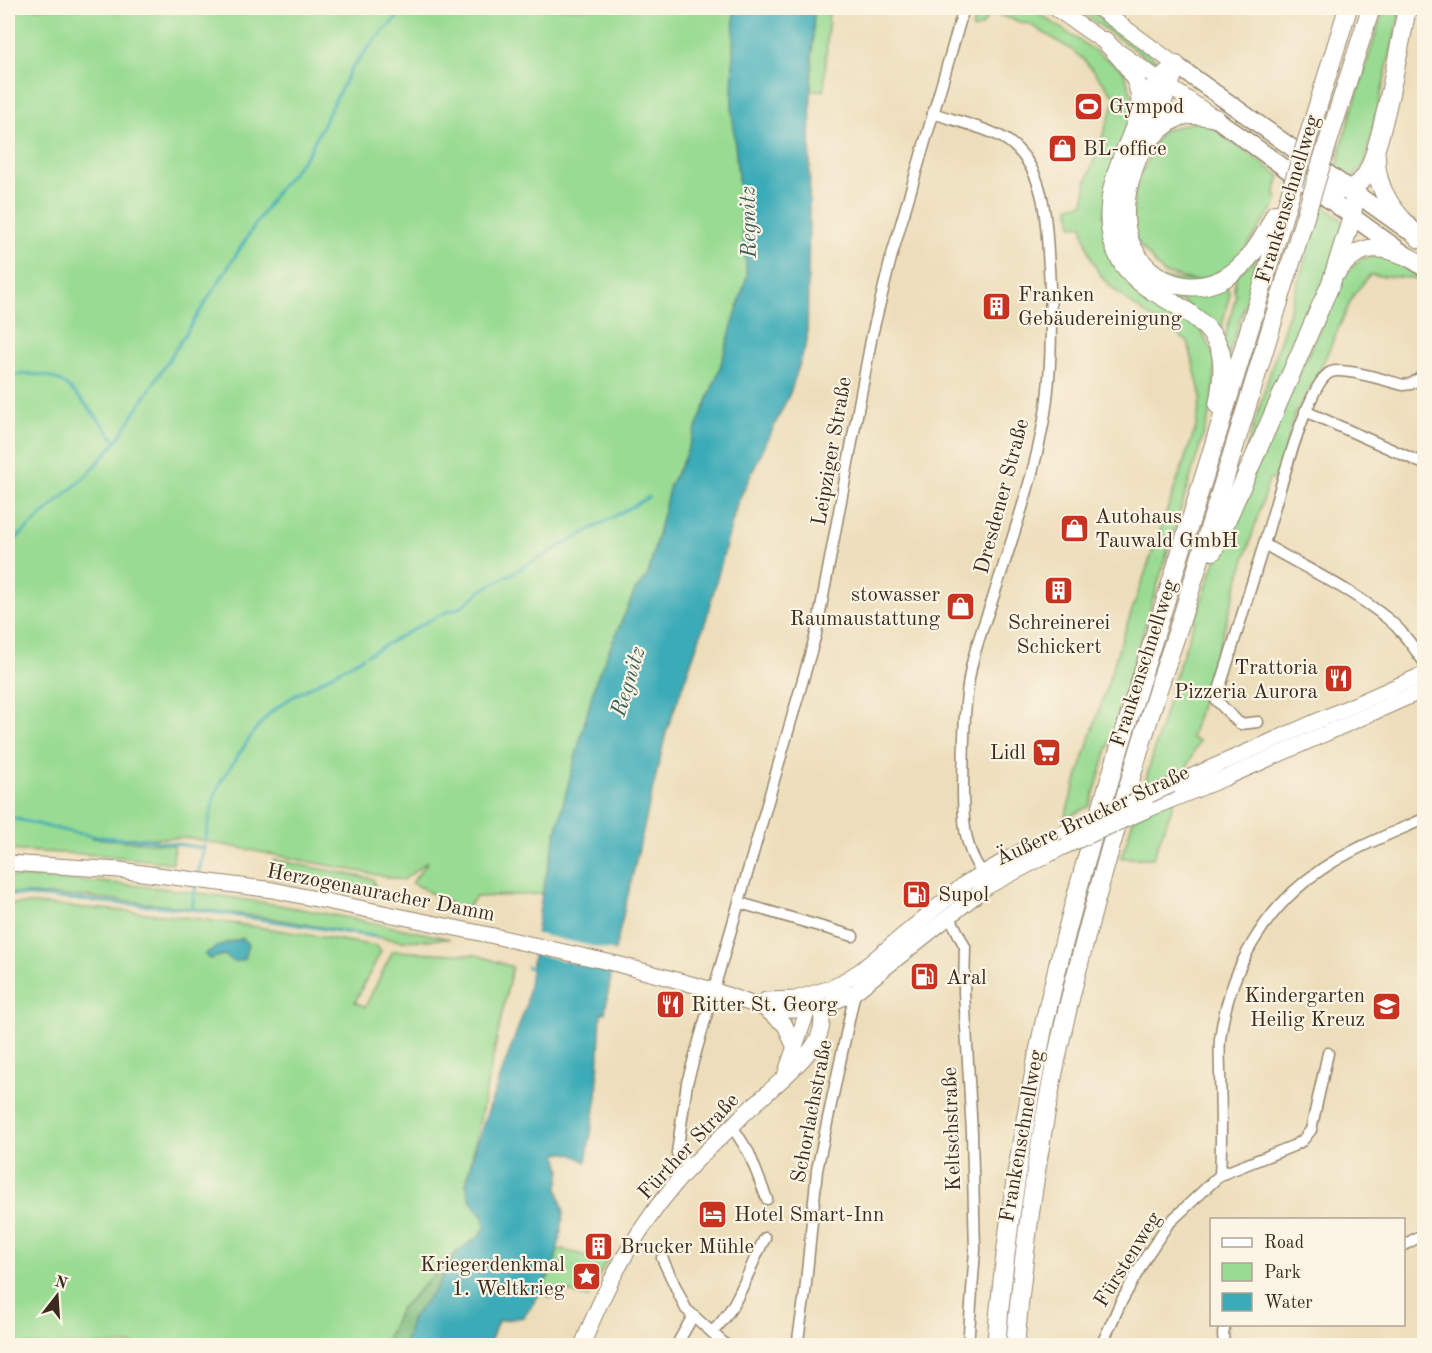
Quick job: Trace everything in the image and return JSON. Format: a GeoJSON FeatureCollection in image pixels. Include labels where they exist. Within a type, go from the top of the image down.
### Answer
{"type":"FeatureCollection","features":[{"type":"Feature","properties":{"kind":"highway","name":"Frankenschnellweg"},"geometry":{"type":"LineString","coordinates":[[996,1346],[1008,1225],[1018,1160],[1054,984],[1096,828],[1348,8]]}},
{"type":"Feature","properties":{"kind":"highway","name":"Frankenschnellweg"},"geometry":{"type":"LineString","coordinates":[[1015,1346],[1021,1277],[1037,1164],[1052,1079],[1072,988],[1108,854],[1150,713],[1186,606],[1371,8]]}},
{"type":"Feature","properties":{"kind":"highway"},"geometry":{"type":"LineString","coordinates":[[1407,8],[1377,147],[1376,165],[1380,185],[1394,212],[1422,241]]}},
{"type":"Feature","properties":{"kind":"highway"},"geometry":{"type":"LineString","coordinates":[[1105,41],[1131,69],[1136,78],[1141,95],[1139,117]]}},
{"type":"Feature","properties":{"kind":"highway"},"geometry":{"type":"LineString","coordinates":[[1176,65],[1165,83],[1135,167],[1127,197],[1125,216],[1127,234],[1139,260],[1153,274],[1172,283],[1188,286],[1220,280],[1235,271],[1262,240],[1293,184]]}},
{"type":"Feature","properties":{"kind":"highway"},"geometry":{"type":"LineString","coordinates":[[1165,83],[1153,88],[1117,169],[1108,224],[1116,253],[1125,267],[1150,290],[1182,308],[1199,321],[1212,335],[1220,350],[1221,387],[1209,460]]}},
{"type":"Feature","properties":{"kind":"highway"},"geometry":{"type":"LineString","coordinates":[[1145,144],[1167,122],[1178,117],[1192,114],[1215,118]]}},
{"type":"Feature","properties":{"kind":"highway"},"geometry":{"type":"LineString","coordinates":[[1317,189],[1349,190],[1365,177],[1377,147]]}},
{"type":"Feature","properties":{"kind":"highway"},"geometry":{"type":"LineString","coordinates":[[1186,606],[1331,283],[1352,217],[1354,200],[1349,190]]}},
{"type":"Feature","properties":{"kind":"highway"},"geometry":{"type":"LineString","coordinates":[[1331,283],[1349,258],[1364,250],[1380,248],[1397,251],[1420,265]]}},
{"type":"Feature","properties":{"kind":"main road"},"geometry":{"type":"LineString","coordinates":[[1055,8],[1317,189],[1420,265]]}},
{"type":"Feature","properties":{"kind":"main road"},"geometry":{"type":"LineString","coordinates":[[1098,8],[1422,241]]}},
{"type":"Feature","properties":{"kind":"main road","name":"Äußere Brucker Straße"},"geometry":{"type":"LineString","coordinates":[[814,1004],[834,987],[860,971],[982,872],[1066,831],[1425,674]]}},
{"type":"Feature","properties":{"kind":"main road","name":"Äußere Brucker Straße"},"geometry":{"type":"LineString","coordinates":[[763,1008],[814,1004],[855,992],[986,887],[1061,848],[1425,690]]}},
{"type":"Feature","properties":{"kind":"main road","name":"Herzogenauracher Damm"},"geometry":{"type":"LineString","coordinates":[[8,863],[69,866],[171,876],[273,890],[617,964],[740,998],[763,1008]]}},
{"type":"Feature","properties":{"kind":"main road","name":"Herzogenauracher Damm"},"geometry":{"type":"LineString","coordinates":[[740,998],[814,1004]]}},
{"type":"Feature","properties":{"kind":"main road","name":"Fürther Straße"},"geometry":{"type":"LineString","coordinates":[[783,1077],[814,1004]]}},
{"type":"Feature","properties":{"kind":"main road","name":"Fürther Straße"},"geometry":{"type":"LineString","coordinates":[[582,1346],[600,1301],[618,1267],[659,1204],[690,1168],[803,1058],[817,1039],[822,1023],[814,1004]]}},
{"type":"Feature","properties":{"kind":"main road"},"geometry":{"type":"LineString","coordinates":[[763,1008],[785,1025],[795,1048]]}},
{"type":"Feature","properties":{"kind":"street","name":"Leipziger Straße"},"geometry":{"type":"LineString","coordinates":[[690,1168],[677,1153],[687,1083],[816,634],[873,334],[891,258],[964,8]]}},
{"type":"Feature","properties":{"kind":"street","name":"Dresdener Straße"},"geometry":{"type":"LineString","coordinates":[[933,113],[999,136],[1012,144],[1030,164],[1036,176],[1045,214],[1049,260],[1050,338],[1043,424],[1029,485],[971,667],[963,723],[963,796],[967,844],[982,872]]}},
{"type":"Feature","properties":{"kind":"street"},"geometry":{"type":"LineString","coordinates":[[1258,722],[1240,724],[1216,700],[1305,411],[1317,385],[1324,375],[1331,372],[1348,372],[1403,385],[1411,384],[1425,375]]}},
{"type":"Feature","properties":{"kind":"street"},"geometry":{"type":"LineString","coordinates":[[1305,411],[1425,464]]}},
{"type":"Feature","properties":{"kind":"street"},"geometry":{"type":"LineString","coordinates":[[1264,544],[1346,590],[1389,620],[1425,662]]}},
{"type":"Feature","properties":{"kind":"street"},"geometry":{"type":"LineString","coordinates":[[1220,1175],[1220,1041],[1233,985],[1242,961],[1270,917],[1306,881],[1346,855],[1425,819]]}},
{"type":"Feature","properties":{"kind":"street"},"geometry":{"type":"LineString","coordinates":[[740,903],[853,936]]}},
{"type":"Feature","properties":{"kind":"street","name":"Keltschstraße"},"geometry":{"type":"LineString","coordinates":[[949,915],[965,947],[964,992],[972,1134],[975,1250],[968,1346]]}},
{"type":"Feature","properties":{"kind":"street","name":"Schorlachstraße"},"geometry":{"type":"LineString","coordinates":[[797,1346],[806,1293],[817,1170],[855,992]]}},
{"type":"Feature","properties":{"kind":"street","name":"Fürstenweg"},"geometry":{"type":"LineString","coordinates":[[1101,1346],[1120,1304],[1161,1234],[1181,1211],[1220,1175],[1302,1141],[1311,1130],[1328,1053]]}},
{"type":"Feature","properties":{"kind":"street"},"geometry":{"type":"LineString","coordinates":[[732,1126],[749,1153],[767,1199]]}},
{"type":"Feature","properties":{"kind":"street"},"geometry":{"type":"LineString","coordinates":[[1405,1244],[1425,1234]]}},
{"type":"Feature","properties":{"kind":"street"},"geometry":{"type":"LineString","coordinates":[[712,1332],[733,1305],[765,1238]]}},
{"type":"Feature","properties":{"kind":"street"},"geometry":{"type":"LineString","coordinates":[[662,1258],[681,1300],[693,1316],[727,1346]]}},
{"type":"Feature","properties":{"kind":"street"},"geometry":{"type":"LineString","coordinates":[[676,1346],[693,1316]]}},
{"type":"Feature","properties":{"kind":"street"},"geometry":{"type":"LineString","coordinates":[[1224,1346],[1225,1326]]}},
{"type":"Feature","properties":{"kind":"green space"},"geometry":{"type":"Polygon","coordinates":[[[8,8],[734,8],[732,109],[747,276],[719,371],[683,461],[670,485],[648,575],[635,591],[596,681],[542,894],[476,897],[464,911],[412,883],[428,861],[403,880],[189,838],[91,838],[174,845],[173,863],[99,855],[8,850],[8,8]]]}},
{"type":"Feature","properties":{"kind":"green space"},"geometry":{"type":"Polygon","coordinates":[[[814,8],[829,8],[824,91],[811,89],[814,8]]]}},
{"type":"Feature","properties":{"kind":"green space"},"geometry":{"type":"Polygon","coordinates":[[[981,8],[1031,8],[1123,70],[1136,105],[1103,216],[1200,328],[1215,357],[1213,403],[1090,806],[1064,819],[1120,645],[1196,427],[1201,396],[1188,342],[1140,310],[1107,283],[1093,262],[1082,225],[1072,226],[1069,206],[1084,203],[1087,180],[1116,98],[1084,60],[1028,23],[990,12],[982,26],[974,30],[972,27],[981,8]]]}},
{"type":"Feature","properties":{"kind":"green space"},"geometry":{"type":"Polygon","coordinates":[[[1075,8],[1084,8],[1093,13],[1142,47],[1156,60],[1154,63],[1075,8]]]}},
{"type":"Feature","properties":{"kind":"green space"},"geometry":{"type":"Polygon","coordinates":[[[1384,8],[1401,8],[1365,163],[1352,180],[1335,172],[1384,8]]]}},
{"type":"Feature","properties":{"kind":"green space"},"geometry":{"type":"Polygon","coordinates":[[[1201,120],[1280,176],[1274,195],[1278,197],[1275,206],[1232,268],[1196,281],[1163,273],[1132,236],[1134,192],[1155,142],[1164,130],[1201,120]]]}},
{"type":"Feature","properties":{"kind":"green space"},"geometry":{"type":"Polygon","coordinates":[[[1322,205],[1345,222],[1328,274],[1249,455],[1245,454],[1322,205]]]}},
{"type":"Feature","properties":{"kind":"green space"},"geometry":{"type":"Polygon","coordinates":[[[1262,253],[1228,357],[1223,344],[1236,296],[1234,290],[1236,276],[1262,253]]]}},
{"type":"Feature","properties":{"kind":"green space"},"geometry":{"type":"Polygon","coordinates":[[[1384,256],[1424,279],[1370,275],[1354,294],[1318,374],[1295,414],[1276,480],[1269,479],[1191,738],[1199,741],[1153,858],[1121,858],[1174,680],[1213,567],[1245,491],[1346,272],[1363,258],[1384,256]]]}},
{"type":"Feature","properties":{"kind":"green space"},"geometry":{"type":"Polygon","coordinates":[[[1150,278],[1225,283],[1230,294],[1220,333],[1186,304],[1150,278]]]}},
{"type":"Feature","properties":{"kind":"green space"},"geometry":{"type":"Polygon","coordinates":[[[274,860],[373,879],[378,897],[272,877],[274,860]]]}},
{"type":"Feature","properties":{"kind":"green space"},"geometry":{"type":"Polygon","coordinates":[[[8,877],[120,884],[230,897],[341,916],[450,939],[401,941],[270,918],[167,905],[88,897],[8,893],[8,877]]]}},
{"type":"Feature","properties":{"kind":"green space"},"geometry":{"type":"Polygon","coordinates":[[[8,904],[46,905],[195,918],[376,946],[381,951],[355,1002],[365,1007],[393,951],[477,955],[512,967],[466,1185],[471,1202],[484,1217],[485,1227],[481,1235],[458,1251],[400,1309],[384,1345],[8,1345],[8,904]]]}},
{"type":"Feature","properties":{"kind":"green space"},"geometry":{"type":"Polygon","coordinates":[[[558,1249],[592,1257],[611,1252],[588,1298],[557,1288],[551,1298],[541,1292],[555,1262],[558,1249]]]}},
{"type":"Feature","properties":{"kind":"green space"},"geometry":{"type":"Polygon","coordinates":[[[458,1251],[435,1290],[412,1318],[404,1345],[384,1346],[400,1309],[458,1251]]]}},
{"type":"Feature","properties":{"kind":"water","name":"Regnitz"},"geometry":{"type":"Polygon","coordinates":[[[734,8],[814,8],[807,341],[790,393],[737,504],[706,620],[666,733],[615,950],[605,1013],[601,1013],[597,1097],[586,1162],[568,1153],[557,1155],[561,1170],[558,1189],[564,1213],[555,1262],[541,1292],[524,1317],[498,1321],[489,1345],[404,1346],[412,1318],[435,1290],[458,1251],[481,1235],[485,1227],[484,1217],[471,1202],[466,1185],[476,1144],[526,1006],[542,894],[596,680],[635,591],[648,575],[670,485],[683,461],[719,371],[747,276],[732,109],[734,8]]]}},
{"type":"Feature","properties":{"kind":"water"},"geometry":{"type":"Polygon","coordinates":[[[243,938],[248,945],[244,959],[235,962],[224,955],[210,959],[205,954],[223,944],[243,938]]]}},
{"type":"Feature","properties":{"kind":"pier"},"geometry":{"type":"Polygon","coordinates":[[[533,933],[618,952],[615,972],[530,953],[533,933]]]}},
{"type":"Feature","properties":{"kind":"waterway"},"geometry":{"type":"LineString","coordinates":[[8,546],[87,475],[116,442],[275,194],[309,152],[351,69],[377,37],[407,8]]}},
{"type":"Feature","properties":{"kind":"waterway"},"geometry":{"type":"LineString","coordinates":[[8,376],[33,374],[46,376],[65,384],[116,441]]}},
{"type":"Feature","properties":{"kind":"waterway"},"geometry":{"type":"LineString","coordinates":[[367,655],[439,615],[461,607],[482,590],[649,497]]}},
{"type":"Feature","properties":{"kind":"waterway"},"geometry":{"type":"LineString","coordinates":[[205,841],[214,798],[221,781],[255,730],[270,713],[289,699],[363,657]]}},
{"type":"Feature","properties":{"kind":"waterway"},"geometry":{"type":"LineString","coordinates":[[8,817],[98,837],[150,840],[203,848]]}},
{"type":"Feature","properties":{"kind":"waterway"},"geometry":{"type":"LineString","coordinates":[[198,876],[204,846]]}},
{"type":"Feature","properties":{"kind":"waterway"},"geometry":{"type":"LineString","coordinates":[[196,885],[192,909],[377,937]]}},
{"type":"Feature","properties":{"kind":"waterway"},"geometry":{"type":"LineString","coordinates":[[8,894],[191,909]]}},
{"type":"Feature","properties":{"kind":"waterway"},"geometry":{"type":"LineString","coordinates":[[527,967],[531,968]]}},
{"type":"Feature","properties":{"kind":"place","name":"Gympod"},"geometry":{"type":"Point","coordinates":[1088,106]}},
{"type":"Feature","properties":{"kind":"place","name":"BL-office"},"geometry":{"type":"Point","coordinates":[1062,148]}},
{"type":"Feature","properties":{"kind":"place","name":"Franken Gebäudereinigung"},"geometry":{"type":"Point","coordinates":[997,306]}},
{"type":"Feature","properties":{"kind":"place","name":"Autohaus Tauwald GmbH"},"geometry":{"type":"Point","coordinates":[1074,528]}},
{"type":"Feature","properties":{"kind":"place","name":"Schreinerei Schickert"},"geometry":{"type":"Point","coordinates":[1059,591]}},
{"type":"Feature","properties":{"kind":"place","name":"stowasser Raumaustattung"},"geometry":{"type":"Point","coordinates":[961,606]}},
{"type":"Feature","properties":{"kind":"place","name":"Trattoria Pizzeria Aurora"},"geometry":{"type":"Point","coordinates":[1339,679]}},
{"type":"Feature","properties":{"kind":"place","name":"Lidl"},"geometry":{"type":"Point","coordinates":[1047,752]}},
{"type":"Feature","properties":{"kind":"place","name":"Supol"},"geometry":{"type":"Point","coordinates":[917,894]}},
{"type":"Feature","properties":{"kind":"place","name":"Aral"},"geometry":{"type":"Point","coordinates":[925,977]}},
{"type":"Feature","properties":{"kind":"place","name":"Ritter St. Georg"},"geometry":{"type":"Point","coordinates":[670,1004]}},
{"type":"Feature","properties":{"kind":"place","name":"Kindergarten Heilig Kreuz"},"geometry":{"type":"Point","coordinates":[1386,1007]}},
{"type":"Feature","properties":{"kind":"place","name":"Hotel Smart-Inn"},"geometry":{"type":"Point","coordinates":[713,1214]}},
{"type":"Feature","properties":{"kind":"place","name":"Brucker Mühle"},"geometry":{"type":"Point","coordinates":[599,1246]}},
{"type":"Feature","properties":{"kind":"place","name":"Kriegerdenkmal 1. Weltkrieg"},"geometry":{"type":"Point","coordinates":[586,1276]}}]}
